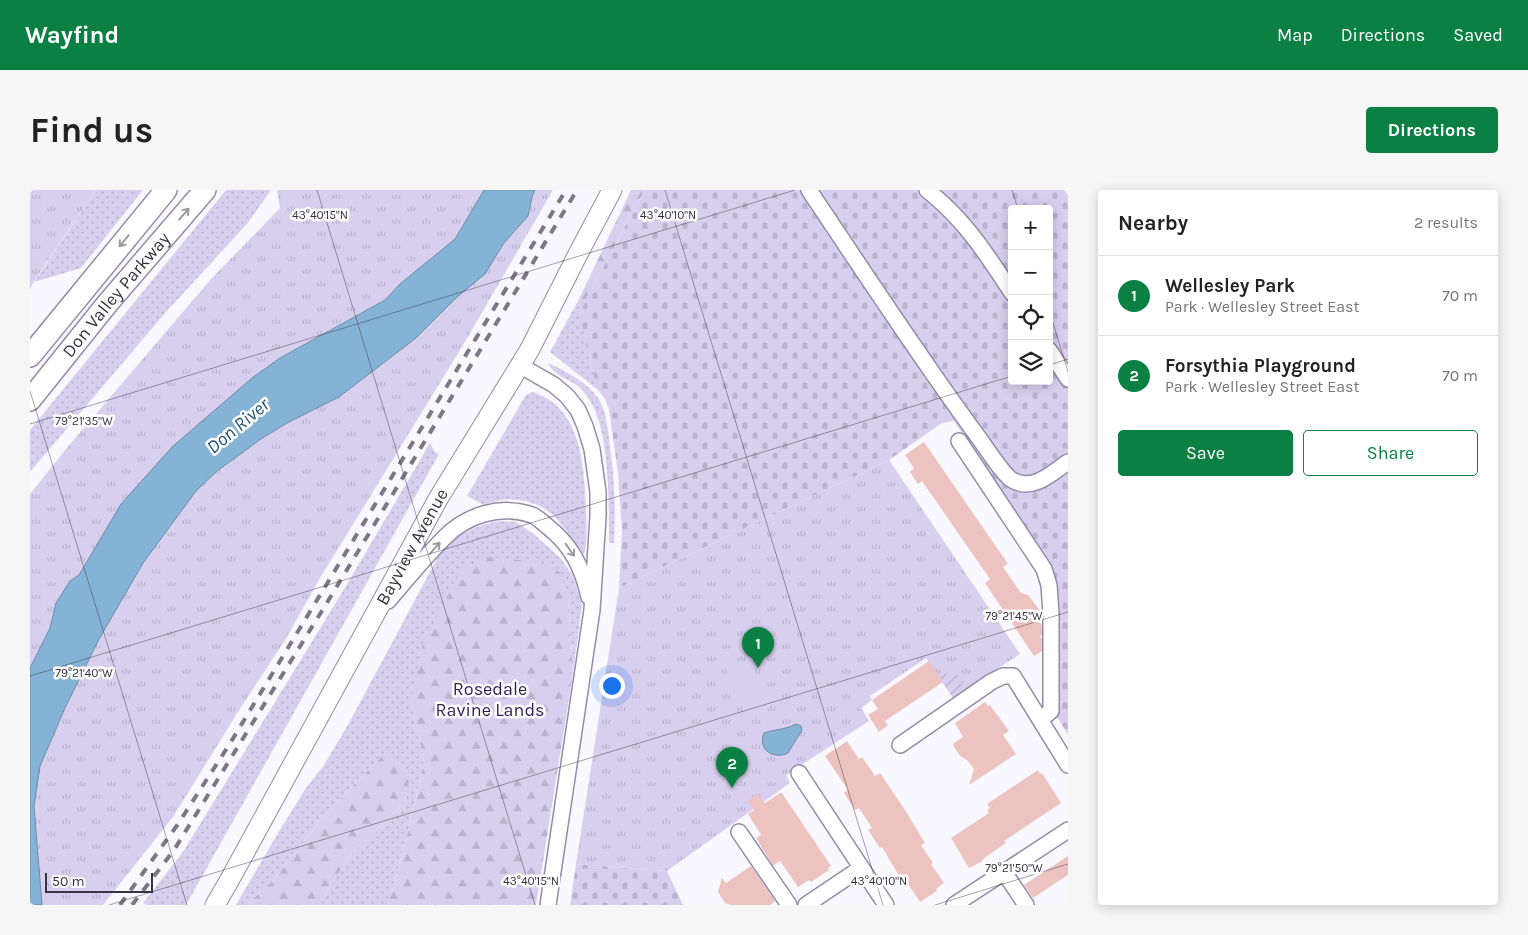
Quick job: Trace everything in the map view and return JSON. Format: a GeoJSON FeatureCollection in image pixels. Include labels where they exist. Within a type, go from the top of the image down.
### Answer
{"type":"FeatureCollection","features":[{"type":"Feature","properties":{"kind":"highway","name":"Don Valley Parkway"},"geometry":{"type":"LineString","coordinates":[[30,356],[166,190]]}},
{"type":"Feature","properties":{"kind":"highway","name":"Don Valley Parkway"},"geometry":{"type":"LineString","coordinates":[[30,400],[107,304],[205,190]]}},
{"type":"Feature","properties":{"kind":"main road","name":"Bayview Avenue"},"geometry":{"type":"LineString","coordinates":[[215,905],[230,881],[368,624],[459,463],[521,366],[612,190]]}},
{"type":"Feature","properties":{"kind":"street"},"geometry":{"type":"LineString","coordinates":[[809,190],[939,384],[1012,481],[1025,484],[1038,483],[1068,462]]}},
{"type":"Feature","properties":{"kind":"street"},"geometry":{"type":"LineString","coordinates":[[927,190],[944,203],[969,230],[1008,287]]}},
{"type":"Feature","properties":{"kind":"street"},"geometry":{"type":"LineString","coordinates":[[1053,356],[1068,379]]}},
{"type":"Feature","properties":{"kind":"street"},"geometry":{"type":"LineString","coordinates":[[521,366],[554,385],[567,396],[578,410],[586,426],[592,449],[598,492],[597,542],[592,610],[548,905]]}},
{"type":"Feature","properties":{"kind":"street"},"geometry":{"type":"LineString","coordinates":[[959,441],[1044,569],[1051,614],[1051,711],[1040,720]]}},
{"type":"Feature","properties":{"kind":"street"},"geometry":{"type":"LineString","coordinates":[[368,624],[445,536],[468,520],[489,512],[511,510],[534,515],[560,536],[574,554],[586,586],[592,610]]}},
{"type":"Feature","properties":{"kind":"street"},"geometry":{"type":"LineString","coordinates":[[900,745],[991,682],[1003,676],[1013,676],[1068,765]]}},
{"type":"Feature","properties":{"kind":"street"},"geometry":{"type":"LineString","coordinates":[[799,773],[886,905]]}},
{"type":"Feature","properties":{"kind":"street"},"geometry":{"type":"LineString","coordinates":[[954,905],[1068,830]]}},
{"type":"Feature","properties":{"kind":"street"},"geometry":{"type":"LineString","coordinates":[[739,832],[789,905]]}},
{"type":"Feature","properties":{"kind":"street"},"geometry":{"type":"LineString","coordinates":[[806,905],[861,868]]}},
{"type":"Feature","properties":{"kind":"street"},"geometry":{"type":"LineString","coordinates":[[1004,872],[1026,905]]}},
{"type":"Feature","properties":{"kind":"green space"},"geometry":{"type":"Polygon","coordinates":[[[30,190],[96,190],[34,281],[30,290],[30,190]]]}},
{"type":"Feature","properties":{"kind":"green space"},"geometry":{"type":"Polygon","coordinates":[[[96,190],[143,190],[81,268],[34,282],[96,190]]]}},
{"type":"Feature","properties":{"kind":"green space"},"geometry":{"type":"Polygon","coordinates":[[[226,190],[271,190],[247,224],[166,312],[30,472],[30,430],[226,190]]]}},
{"type":"Feature","properties":{"kind":"green space"},"geometry":{"type":"Polygon","coordinates":[[[277,190],[553,190],[465,342],[320,578],[287,637],[173,817],[103,905],[30,905],[30,494],[211,279],[280,208],[277,190]]]}},
{"type":"Feature","properties":{"kind":"green space"},"geometry":{"type":"Polygon","coordinates":[[[631,190],[645,190],[585,301],[580,314],[578,301],[631,190]]]}},
{"type":"Feature","properties":{"kind":"green space"},"geometry":{"type":"Polygon","coordinates":[[[645,190],[1064,190],[1068,195],[1068,735],[1054,712],[1049,565],[954,421],[942,423],[889,460],[619,588],[622,531],[618,473],[609,409],[605,399],[598,390],[580,314],[585,301],[645,190]]]}},
{"type":"Feature","properties":{"kind":"green space"},"geometry":{"type":"Polygon","coordinates":[[[578,301],[590,362],[598,390],[550,352],[578,301]]]}},
{"type":"Feature","properties":{"kind":"green space"},"geometry":{"type":"Polygon","coordinates":[[[548,363],[582,382],[594,392],[603,408],[611,452],[615,517],[614,543],[609,543],[607,470],[605,450],[597,414],[582,389],[553,371],[548,363]]]}},
{"type":"Feature","properties":{"kind":"green space"},"geometry":{"type":"Polygon","coordinates":[[[532,392],[548,399],[561,410],[570,423],[577,439],[584,473],[586,537],[584,554],[554,516],[539,506],[521,500],[502,500],[484,505],[467,496],[526,395],[532,392]]]}},
{"type":"Feature","properties":{"kind":"green space"},"geometry":{"type":"Polygon","coordinates":[[[430,443],[435,452],[439,454],[186,905],[146,905],[143,903],[183,852],[346,586],[430,443]]]}},
{"type":"Feature","properties":{"kind":"green space"},"geometry":{"type":"Polygon","coordinates":[[[889,460],[1020,654],[953,698],[926,658],[870,696],[872,700],[861,708],[869,721],[786,775],[790,783],[667,871],[576,864],[619,588],[889,460]]]}},
{"type":"Feature","properties":{"kind":"green space"},"geometry":{"type":"Polygon","coordinates":[[[499,521],[516,522],[534,534],[561,559],[573,576],[582,605],[573,673],[568,596],[411,700],[424,762],[408,832],[388,905],[318,905],[352,853],[398,809],[407,796],[385,753],[323,817],[274,879],[247,905],[236,905],[278,833],[306,788],[324,765],[349,723],[438,557],[458,537],[472,529],[499,521]]]}},
{"type":"Feature","properties":{"kind":"green space","name":"Rosedale Ravine Lands"},"geometry":{"type":"Polygon","coordinates":[[[490,557],[536,562],[560,572],[568,596],[573,673],[536,905],[388,905],[408,832],[424,762],[411,700],[423,643],[462,569],[490,557]]]}},
{"type":"Feature","properties":{"kind":"green space"},"geometry":{"type":"Polygon","coordinates":[[[750,659],[770,708],[746,718],[726,669],[750,659]]]}},
{"type":"Feature","properties":{"kind":"green space"},"geometry":{"type":"Polygon","coordinates":[[[948,673],[958,675],[969,688],[953,698],[938,675],[948,673]]]}},
{"type":"Feature","properties":{"kind":"green space"},"geometry":{"type":"Polygon","coordinates":[[[385,753],[409,778],[407,796],[398,809],[352,853],[318,905],[247,905],[274,879],[323,817],[385,753]]]}},
{"type":"Feature","properties":{"kind":"green space"},"geometry":{"type":"Polygon","coordinates":[[[576,864],[667,871],[683,905],[570,905],[576,864]]]}},
{"type":"Feature","properties":{"kind":"water","name":"Don River"},"geometry":{"type":"Polygon","coordinates":[[[484,190],[535,190],[528,216],[504,243],[485,274],[458,296],[416,338],[339,397],[287,423],[261,439],[217,471],[196,491],[143,563],[98,641],[65,708],[40,766],[34,806],[42,905],[30,905],[30,668],[50,628],[56,603],[70,581],[79,575],[121,504],[172,447],[252,378],[280,358],[385,300],[400,284],[455,239],[484,190]]]}},
{"type":"Feature","properties":{"kind":"water"},"geometry":{"type":"Polygon","coordinates":[[[796,724],[801,726],[802,730],[788,753],[777,755],[765,749],[762,739],[764,733],[796,724]]]}},
{"type":"Feature","properties":{"kind":"building"},"geometry":{"type":"Polygon","coordinates":[[[924,442],[1008,564],[1003,567],[1021,593],[1028,595],[1042,613],[1042,616],[1037,618],[1042,625],[1042,635],[1040,636],[1042,639],[1042,651],[1034,656],[985,583],[990,579],[922,481],[918,484],[910,472],[914,468],[905,455],[924,442]]]}},
{"type":"Feature","properties":{"kind":"building"},"geometry":{"type":"Polygon","coordinates":[[[929,661],[943,682],[885,721],[888,725],[879,732],[868,715],[878,709],[872,700],[929,661]]]}},
{"type":"Feature","properties":{"kind":"building"},"geometry":{"type":"Polygon","coordinates":[[[985,702],[988,706],[990,705],[1009,731],[1003,735],[1016,754],[969,785],[974,769],[967,760],[960,756],[953,745],[963,737],[955,723],[985,702]]]}},
{"type":"Feature","properties":{"kind":"building"},"geometry":{"type":"Polygon","coordinates":[[[847,741],[859,759],[862,757],[875,776],[880,773],[925,843],[921,845],[944,883],[936,889],[937,891],[920,902],[908,884],[905,886],[882,847],[880,848],[868,830],[872,828],[859,808],[855,810],[844,793],[848,790],[825,756],[847,741]]]}},
{"type":"Feature","properties":{"kind":"building"},"geometry":{"type":"Polygon","coordinates":[[[1038,770],[1040,774],[1042,773],[1061,803],[1004,841],[1006,843],[983,861],[969,868],[951,838],[989,813],[987,810],[990,808],[987,804],[1038,770]]]}},
{"type":"Feature","properties":{"kind":"building"},"geometry":{"type":"Polygon","coordinates":[[[782,793],[831,866],[828,868],[829,870],[811,882],[809,880],[798,887],[780,861],[773,866],[756,838],[761,835],[748,814],[754,810],[748,801],[758,794],[765,803],[782,793]]]}},
{"type":"Feature","properties":{"kind":"building"},"geometry":{"type":"Polygon","coordinates":[[[1068,856],[1068,875],[1033,898],[1024,885],[1068,856]]]}},
{"type":"Feature","properties":{"kind":"building"},"geometry":{"type":"Polygon","coordinates":[[[751,866],[775,901],[770,905],[731,905],[725,903],[718,892],[722,878],[726,883],[751,866]]]}},
{"type":"Feature","properties":{"kind":"railway"},"geometry":{"type":"LineString","coordinates":[[120,905],[178,824],[229,745],[566,190]]}},
{"type":"Feature","properties":{"kind":"railway"},"geometry":{"type":"LineString","coordinates":[[132,905],[174,850],[328,601],[577,190]]}},
{"type":"Feature","properties":{"kind":"place","name":"Wellesley Park"},"geometry":{"type":"Point","coordinates":[758,668]}},
{"type":"Feature","properties":{"kind":"place","name":"Forsythia Playground"},"geometry":{"type":"Point","coordinates":[732,788]}}]}
